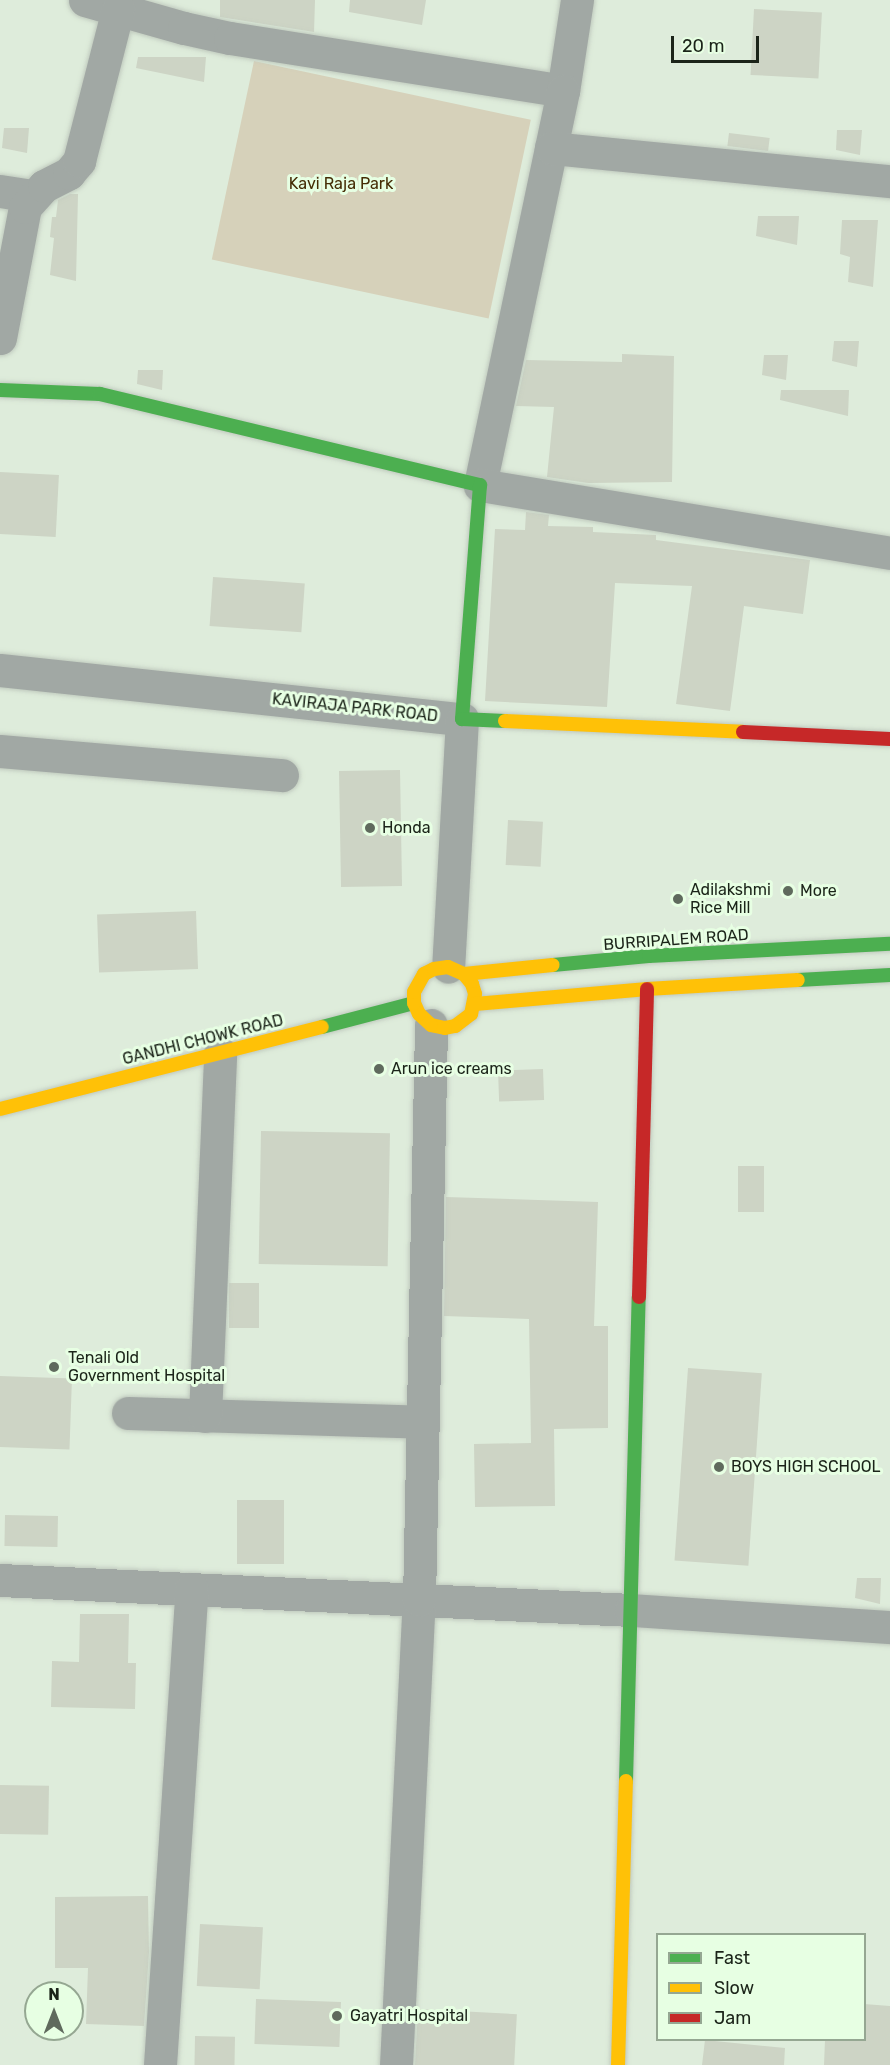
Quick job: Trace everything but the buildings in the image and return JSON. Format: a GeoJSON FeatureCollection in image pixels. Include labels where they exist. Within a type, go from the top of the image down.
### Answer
{"type":"FeatureCollection","features":[{"type":"Feature","properties":{"kind":"street"},"geometry":{"type":"LineString","coordinates":[[85,0],[230,38],[563,91]]}},
{"type":"Feature","properties":{"kind":"street"},"geometry":{"type":"LineString","coordinates":[[577,0],[563,91],[480,485],[462,719],[890,739]]}},
{"type":"Feature","properties":{"kind":"street"},"geometry":{"type":"LineString","coordinates":[[0,338],[25,207],[44,186],[69,172],[79,161],[118,9]]}},
{"type":"Feature","properties":{"kind":"street"},"geometry":{"type":"LineString","coordinates":[[551,148],[890,182]]}},
{"type":"Feature","properties":{"kind":"street"},"geometry":{"type":"LineString","coordinates":[[0,190],[33,196]]}},
{"type":"Feature","properties":{"kind":"street"},"geometry":{"type":"LineString","coordinates":[[0,390],[100,394],[480,485],[890,553]]}},
{"type":"Feature","properties":{"kind":"street","name":"KAVIRAJA PARK ROAD"},"geometry":{"type":"LineString","coordinates":[[0,670],[462,719],[456,971]]}},
{"type":"Feature","properties":{"kind":"street"},"geometry":{"type":"LineString","coordinates":[[0,751],[282,775]]}},
{"type":"Feature","properties":{"kind":"street","name":"BURRIPALEM ROAD"},"geometry":{"type":"LineString","coordinates":[[456,971],[649,956],[890,944]]}},
{"type":"Feature","properties":{"kind":"street"},"geometry":{"type":"LineString","coordinates":[[396,2065],[419,1600],[423,1422],[422,1014],[414,992],[424,974],[434,969],[456,971],[472,984],[475,1004],[464,1021],[445,1028],[422,1014]]}},
{"type":"Feature","properties":{"kind":"street"},"geometry":{"type":"LineString","coordinates":[[475,1004],[647,989],[890,975]]}},
{"type":"Feature","properties":{"kind":"street"},"geometry":{"type":"LineString","coordinates":[[618,2065],[647,989]]}},
{"type":"Feature","properties":{"kind":"street","name":"GANDHI CHOWK ROAD"},"geometry":{"type":"LineString","coordinates":[[0,1109],[220,1053],[422,1014]]}},
{"type":"Feature","properties":{"kind":"street"},"geometry":{"type":"LineString","coordinates":[[205,1416],[220,1053]]}},
{"type":"Feature","properties":{"kind":"street"},"geometry":{"type":"LineString","coordinates":[[128,1413],[423,1422]]}},
{"type":"Feature","properties":{"kind":"street"},"geometry":{"type":"LineString","coordinates":[[0,1580],[631,1610],[890,1627]]}},
{"type":"Feature","properties":{"kind":"street"},"geometry":{"type":"LineString","coordinates":[[160,2065],[192,1589]]}},
{"type":"Feature","properties":{"kind":"green space","name":"Kavi Raja Park"},"geometry":{"type":"Polygon","coordinates":[[[254,61],[531,120],[489,318],[212,260],[254,61]]]}},
{"type":"Feature","properties":{"kind":"traffic: fast"},"geometry":{"type":"LineString","coordinates":[[0,390],[100,394],[480,485],[462,719],[505,721]]}},
{"type":"Feature","properties":{"kind":"traffic: fast"},"geometry":{"type":"LineString","coordinates":[[553,965],[649,956],[890,944]]}},
{"type":"Feature","properties":{"kind":"traffic: fast"},"geometry":{"type":"LineString","coordinates":[[798,980],[890,975]]}},
{"type":"Feature","properties":{"kind":"traffic: fast"},"geometry":{"type":"LineString","coordinates":[[322,1027],[414,1003]]}},
{"type":"Feature","properties":{"kind":"traffic: fast"},"geometry":{"type":"LineString","coordinates":[[626,1781],[639,1297]]}},
{"type":"Feature","properties":{"kind":"traffic: slow"},"geometry":{"type":"LineString","coordinates":[[505,721],[743,732]]}},
{"type":"Feature","properties":{"kind":"traffic: slow"},"geometry":{"type":"LineString","coordinates":[[464,974],[472,984],[475,994],[471,1014],[455,1026],[445,1028],[431,1025],[419,1014],[414,1003],[414,992],[424,974],[434,969],[448,967],[464,974],[553,965]]}},
{"type":"Feature","properties":{"kind":"traffic: slow"},"geometry":{"type":"LineString","coordinates":[[475,1004],[647,989],[798,980]]}},
{"type":"Feature","properties":{"kind":"traffic: slow"},"geometry":{"type":"LineString","coordinates":[[0,1109],[322,1027]]}},
{"type":"Feature","properties":{"kind":"traffic: slow"},"geometry":{"type":"LineString","coordinates":[[618,2065],[626,1781]]}},
{"type":"Feature","properties":{"kind":"traffic: jam"},"geometry":{"type":"LineString","coordinates":[[743,732],[890,739]]}},
{"type":"Feature","properties":{"kind":"traffic: jam"},"geometry":{"type":"LineString","coordinates":[[639,1297],[647,989]]}},
{"type":"Feature","properties":{"kind":"place","name":"Honda"},"geometry":{"type":"Point","coordinates":[370,828]}},
{"type":"Feature","properties":{"kind":"place","name":"More"},"geometry":{"type":"Point","coordinates":[788,891]}},
{"type":"Feature","properties":{"kind":"place","name":"Adilakshmi Rice Mill"},"geometry":{"type":"Point","coordinates":[678,899]}},
{"type":"Feature","properties":{"kind":"place","name":"Arun ice creams"},"geometry":{"type":"Point","coordinates":[379,1069]}},
{"type":"Feature","properties":{"kind":"place","name":"Tenali Old Government Hospital"},"geometry":{"type":"Point","coordinates":[54,1367]}},
{"type":"Feature","properties":{"kind":"place","name":"BOYS HIGH SCHOOL"},"geometry":{"type":"Point","coordinates":[719,1467]}},
{"type":"Feature","properties":{"kind":"place","name":"Gayatri Hospital"},"geometry":{"type":"Point","coordinates":[337,2016]}}]}
